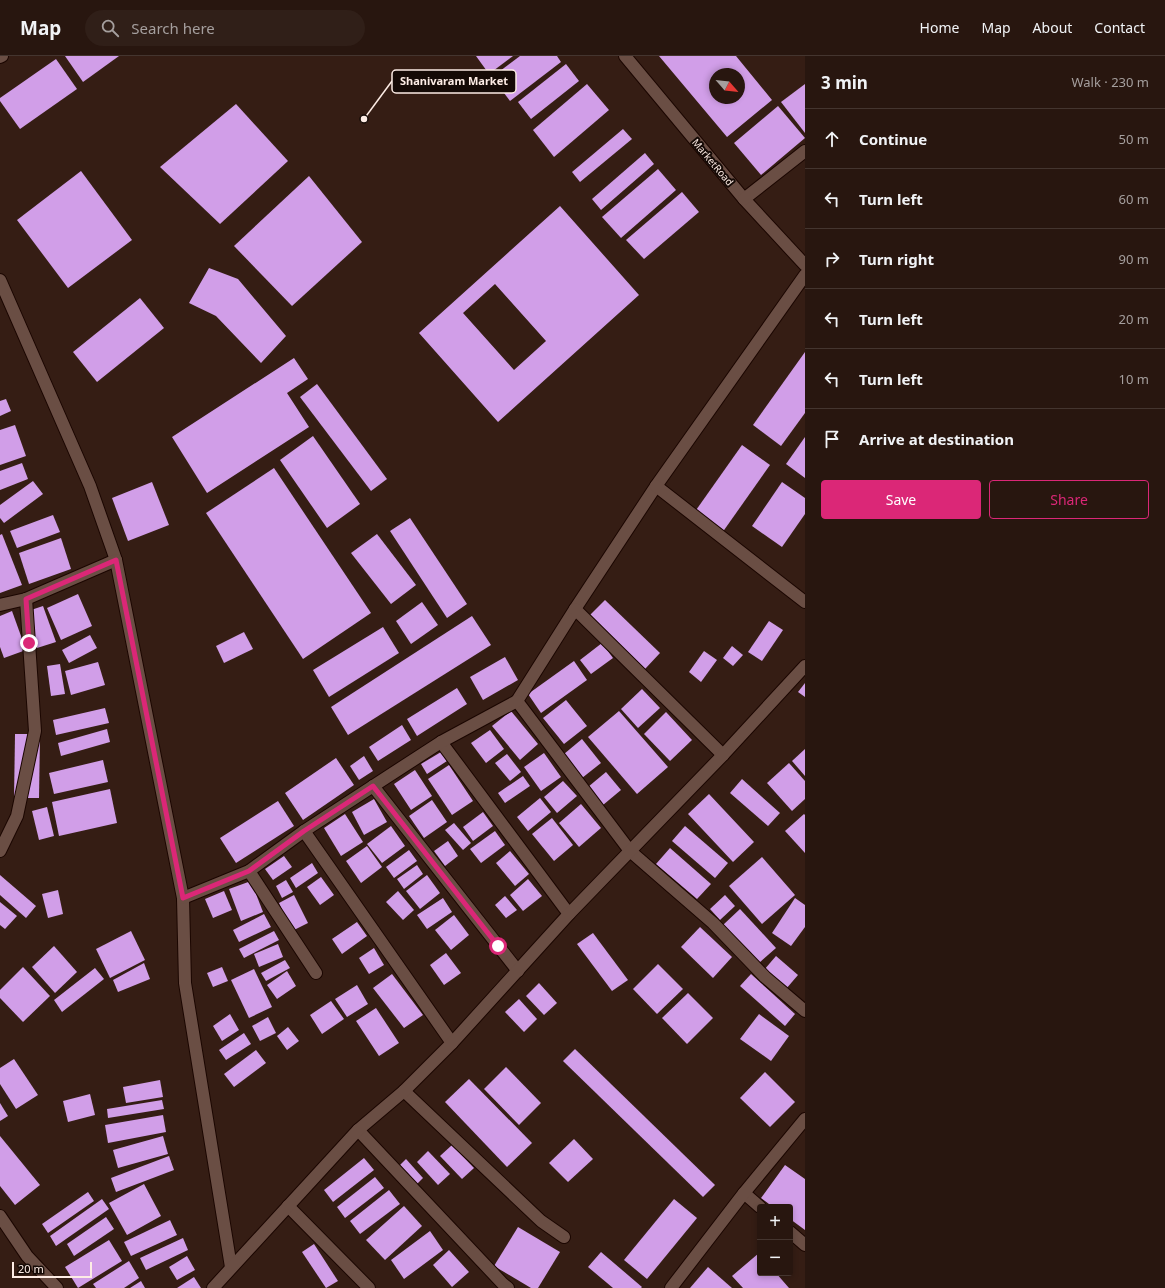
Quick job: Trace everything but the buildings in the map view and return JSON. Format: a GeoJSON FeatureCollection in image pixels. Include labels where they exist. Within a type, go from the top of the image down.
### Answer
{"type":"FeatureCollection","features":[{"type":"Feature","properties":{"kind":"street","name":"MarketRoad"},"geometry":{"type":"LineString","coordinates":[[625,56],[744,199],[805,265]]}},
{"type":"Feature","properties":{"kind":"street"},"geometry":{"type":"LineString","coordinates":[[744,199],[805,151]]}},
{"type":"Feature","properties":{"kind":"street"},"geometry":{"type":"LineString","coordinates":[[183,898],[249,871],[304,831],[441,742],[518,701],[575,609],[656,486],[805,275]]}},
{"type":"Feature","properties":{"kind":"street"},"geometry":{"type":"LineString","coordinates":[[0,280],[90,486],[116,560],[183,898],[185,984],[212,1139],[231,1267]]}},
{"type":"Feature","properties":{"kind":"street"},"geometry":{"type":"LineString","coordinates":[[656,486],[805,602]]}},
{"type":"Feature","properties":{"kind":"street"},"geometry":{"type":"LineString","coordinates":[[0,605],[26,599],[116,560]]}},
{"type":"Feature","properties":{"kind":"street"},"geometry":{"type":"LineString","coordinates":[[0,851],[17,816],[35,732],[26,599]]}},
{"type":"Feature","properties":{"kind":"street"},"geometry":{"type":"LineString","coordinates":[[575,609],[722,755]]}},
{"type":"Feature","properties":{"kind":"street"},"geometry":{"type":"LineString","coordinates":[[213,1288],[358,1130],[404,1091],[452,1043],[569,914],[722,755],[805,666]]}},
{"type":"Feature","properties":{"kind":"street"},"geometry":{"type":"LineString","coordinates":[[518,701],[630,851],[713,923],[765,976],[805,1011]]}},
{"type":"Feature","properties":{"kind":"street"},"geometry":{"type":"LineString","coordinates":[[441,742],[569,914]]}},
{"type":"Feature","properties":{"kind":"street"},"geometry":{"type":"LineString","coordinates":[[373,786],[518,971]]}},
{"type":"Feature","properties":{"kind":"street"},"geometry":{"type":"LineString","coordinates":[[304,831],[452,1043]]}},
{"type":"Feature","properties":{"kind":"street"},"geometry":{"type":"LineString","coordinates":[[249,871],[316,973]]}},
{"type":"Feature","properties":{"kind":"street"},"geometry":{"type":"LineString","coordinates":[[404,1091],[541,1221],[564,1237]]}},
{"type":"Feature","properties":{"kind":"street"},"geometry":{"type":"LineString","coordinates":[[671,1288],[744,1193],[805,1119]]}},
{"type":"Feature","properties":{"kind":"street"},"geometry":{"type":"LineString","coordinates":[[358,1130],[508,1288]]}},
{"type":"Feature","properties":{"kind":"street"},"geometry":{"type":"LineString","coordinates":[[744,1193],[757,1204]]}},
{"type":"Feature","properties":{"kind":"street"},"geometry":{"type":"LineString","coordinates":[[288,1206],[368,1288]]}},
{"type":"Feature","properties":{"kind":"street"},"geometry":{"type":"LineString","coordinates":[[1,1221],[27,1256],[57,1288]]}},
{"type":"Feature","properties":{"kind":"street"},"geometry":{"type":"LineString","coordinates":[[793,1235],[805,1245]]}},
{"type":"Feature","properties":{"kind":"place","name":"Shanivaram Market"},"geometry":{"type":"Point","coordinates":[364,119]}},
{"type":"Feature","properties":{"kind":"route"},"geometry":{"type":"LineString","coordinates":[[29,643],[26,599],[116,560],[183,898],[249,871],[304,831],[373,786],[498,946]]}}]}
